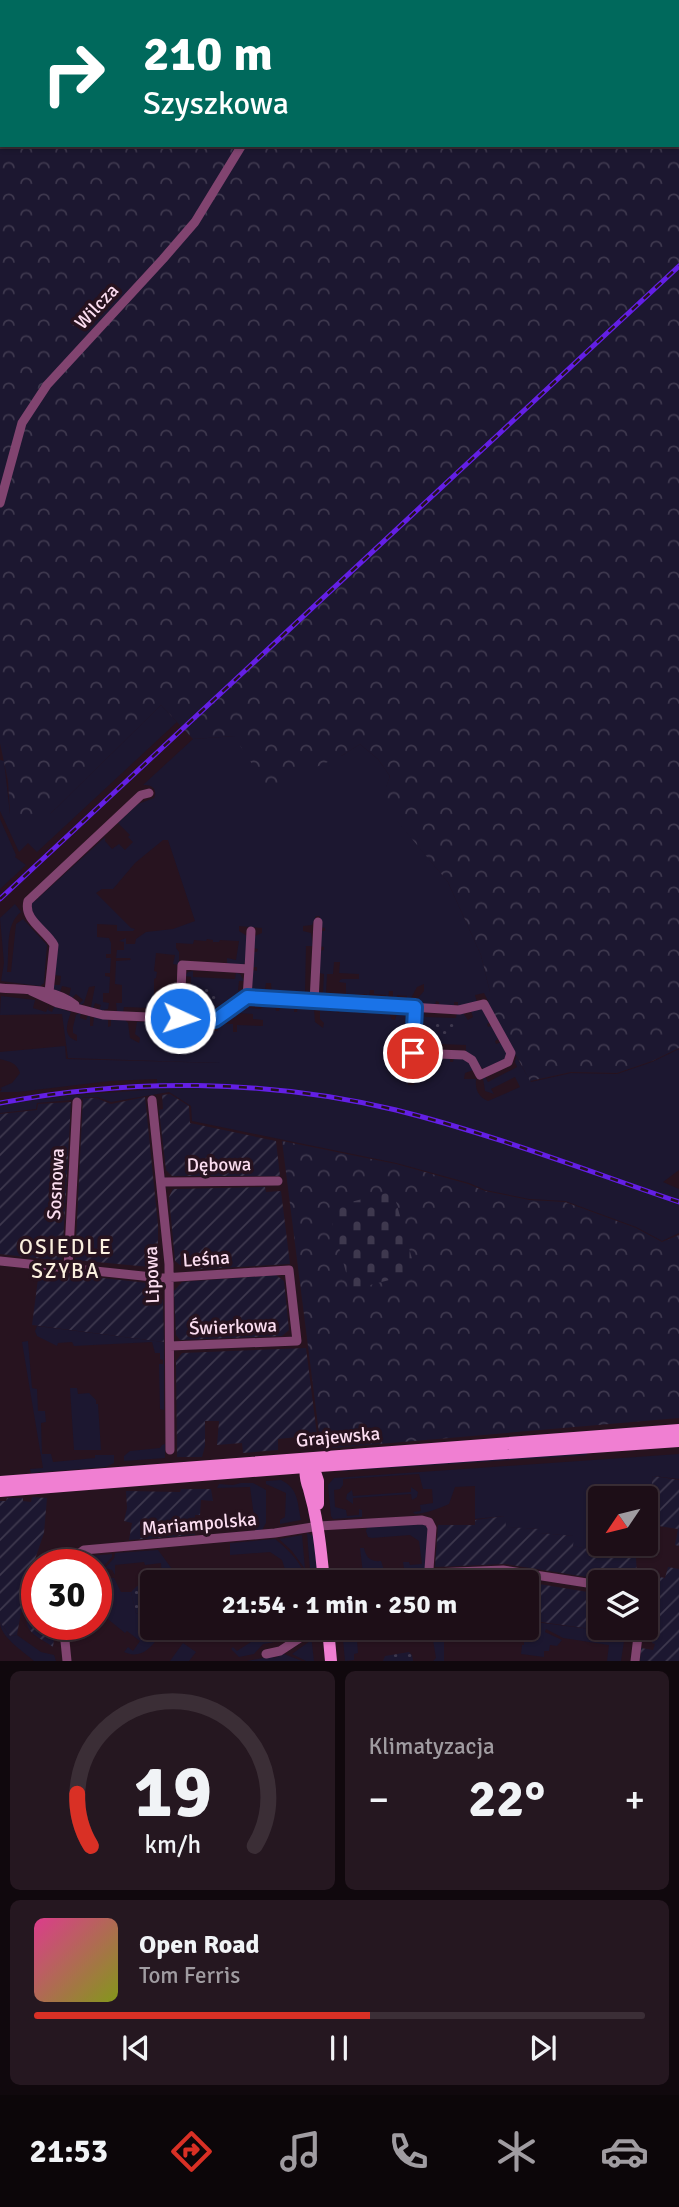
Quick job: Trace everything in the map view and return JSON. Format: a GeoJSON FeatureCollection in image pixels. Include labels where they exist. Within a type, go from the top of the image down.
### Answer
{"type":"FeatureCollection","features":[{"type":"Feature","properties":{"kind":"main road","name":"Grajewska"},"geometry":{"type":"LineString","coordinates":[[0,1491],[679,1430]]}},
{"type":"Feature","properties":{"kind":"main road","name":"Grajewska"},"geometry":{"type":"LineString","coordinates":[[0,1482],[679,1441]]}},
{"type":"Feature","properties":{"kind":"main road"},"geometry":{"type":"LineString","coordinates":[[310,1464],[307,1482],[318,1522],[323,1570]]}},
{"type":"Feature","properties":{"kind":"main road"},"geometry":{"type":"LineString","coordinates":[[329,1640],[331,1661]]}},
{"type":"Feature","properties":{"kind":"street","name":"Wilcza"},"geometry":{"type":"LineString","coordinates":[[0,503],[22,423],[33,404],[47,385],[195,222],[241,147]]}},
{"type":"Feature","properties":{"kind":"street"},"geometry":{"type":"LineString","coordinates":[[49,992],[54,945],[29,915],[26,908],[28,901],[141,795],[149,793]]}},
{"type":"Feature","properties":{"kind":"street"},"geometry":{"type":"LineString","coordinates":[[314,1002],[318,922]]}},
{"type":"Feature","properties":{"kind":"street"},"geometry":{"type":"LineString","coordinates":[[247,997],[251,931]]}},
{"type":"Feature","properties":{"kind":"street"},"geometry":{"type":"LineString","coordinates":[[180,1018],[182,965],[249,969]]}},
{"type":"Feature","properties":{"kind":"street"},"geometry":{"type":"LineString","coordinates":[[0,988],[49,992],[65,997],[77,1007]]}},
{"type":"Feature","properties":{"kind":"street"},"geometry":{"type":"LineString","coordinates":[[31,991],[57,1003],[103,1015],[215,1020],[247,997],[314,1002],[415,1007],[460,1010],[484,1004],[505,1041],[511,1058],[480,1075],[472,1060],[464,1055],[413,1053],[415,1007]]}},
{"type":"Feature","properties":{"kind":"street","name":"Lipowa"},"geometry":{"type":"LineString","coordinates":[[152,1100],[169,1278],[170,1450]]}},
{"type":"Feature","properties":{"kind":"street","name":"Sosnowa"},"geometry":{"type":"LineString","coordinates":[[68,1268],[77,1102]]}},
{"type":"Feature","properties":{"kind":"street","name":"Dębowa"},"geometry":{"type":"LineString","coordinates":[[161,1182],[278,1181]]}},
{"type":"Feature","properties":{"kind":"street","name":"Leśna"},"geometry":{"type":"LineString","coordinates":[[0,1261],[169,1278],[289,1269],[297,1341]]}},
{"type":"Feature","properties":{"kind":"street","name":"Świerkowa"},"geometry":{"type":"LineString","coordinates":[[170,1346],[297,1341]]}},
{"type":"Feature","properties":{"kind":"street","name":"Mariampolska"},"geometry":{"type":"LineString","coordinates":[[104,1549],[275,1534],[318,1522],[425,1520],[432,1528],[429,1569],[433,1573],[503,1570],[588,1583]]}},
{"type":"Feature","properties":{"kind":"street"},"geometry":{"type":"LineString","coordinates":[[65,1640],[67,1661]]}},
{"type":"Feature","properties":{"kind":"street"},"geometry":{"type":"LineString","coordinates":[[266,1654],[280,1651],[297,1640]]}},
{"type":"Feature","properties":{"kind":"street"},"geometry":{"type":"LineString","coordinates":[[635,1661],[638,1640]]}},
{"type":"Feature","properties":{"kind":"green space"},"geometry":{"type":"Polygon","coordinates":[[[0,147],[679,147],[679,1048],[617,1073],[571,1072],[530,1081],[488,1003],[490,992],[481,955],[448,882],[381,802],[390,776],[378,759],[360,744],[341,756],[268,789],[234,736],[193,739],[161,705],[51,813],[28,822],[10,814],[8,781],[0,743],[0,147]]]}},
{"type":"Feature","properties":{"kind":"green space"},"geometry":{"type":"Polygon","coordinates":[[[161,705],[177,722],[37,852],[28,843],[19,852],[0,811],[0,760],[4,761],[10,814],[51,813],[161,705]]]}},
{"type":"Feature","properties":{"kind":"green space"},"geometry":{"type":"Polygon","coordinates":[[[234,736],[341,756],[360,744],[378,759],[390,776],[382,802],[448,882],[481,955],[490,992],[517,1058],[531,1082],[571,1073],[617,1074],[679,1049],[679,1170],[663,1182],[679,1189],[679,1233],[662,1241],[636,1227],[565,1201],[529,1199],[485,1190],[396,1163],[192,1121],[191,1106],[169,1092],[111,1102],[97,1097],[83,1097],[37,1103],[36,1109],[0,1113],[0,1105],[63,1096],[157,1089],[157,1079],[0,1092],[0,1088],[12,1083],[20,1073],[15,1065],[0,1059],[0,1052],[65,1046],[66,1059],[220,1063],[68,1058],[62,1014],[0,1015],[1,996],[35,1000],[33,1008],[46,1012],[49,1006],[48,1010],[52,1012],[54,1007],[71,1012],[67,1033],[77,1041],[73,1027],[76,1015],[81,1012],[80,1018],[86,1020],[90,1015],[90,1026],[93,1026],[94,1017],[108,1019],[108,1027],[111,1026],[111,1019],[125,1020],[130,1038],[139,1043],[140,1038],[135,1034],[137,1022],[152,1021],[152,1028],[155,1029],[155,1022],[170,1022],[170,1029],[173,1029],[174,1022],[189,1023],[192,1025],[193,1041],[202,1046],[203,1040],[199,1038],[198,1027],[203,1023],[214,1023],[214,1031],[218,1031],[218,1024],[233,1024],[233,1032],[237,1032],[237,1025],[263,1026],[263,1020],[253,1019],[253,1014],[237,1013],[236,1018],[232,1017],[232,1012],[246,1002],[249,1002],[249,1008],[261,1009],[262,1003],[275,1004],[276,1011],[279,1011],[280,1004],[294,1005],[294,1012],[297,1012],[298,1005],[311,1006],[314,1009],[315,1022],[323,1028],[320,1009],[323,1006],[336,1007],[336,1012],[339,1013],[340,1007],[354,1008],[354,1013],[358,1013],[358,1008],[389,1010],[391,1019],[395,1020],[398,1010],[408,1010],[412,1016],[411,1032],[405,1031],[405,1035],[410,1036],[410,1050],[405,1050],[404,1053],[410,1054],[408,1085],[414,1085],[415,1062],[421,1056],[431,1057],[431,1062],[434,1062],[435,1057],[450,1058],[450,1062],[453,1062],[454,1058],[466,1059],[473,1070],[465,1073],[464,1079],[476,1079],[478,1092],[488,1101],[520,1087],[515,1077],[491,1089],[494,1094],[485,1091],[483,1078],[488,1082],[517,1067],[516,1057],[484,993],[475,995],[477,1002],[458,1006],[458,1002],[454,1002],[454,1006],[439,1006],[436,1001],[435,1005],[421,1004],[418,998],[424,991],[424,984],[417,987],[407,1003],[407,996],[397,995],[396,1002],[393,1002],[393,991],[389,991],[388,1002],[386,995],[374,994],[374,990],[370,990],[369,1001],[367,994],[355,994],[355,1000],[340,999],[339,995],[346,995],[346,983],[339,982],[340,980],[359,979],[359,974],[339,973],[340,962],[334,962],[333,974],[327,974],[326,993],[332,994],[331,998],[320,998],[318,993],[323,993],[324,974],[319,973],[319,951],[324,950],[324,947],[319,946],[320,931],[325,931],[325,928],[320,927],[320,916],[316,916],[312,925],[303,926],[303,931],[311,933],[313,946],[306,946],[305,992],[311,993],[307,998],[304,999],[304,992],[279,990],[278,997],[272,996],[271,983],[266,983],[264,995],[252,992],[252,970],[257,971],[257,967],[252,967],[253,952],[258,949],[253,948],[255,936],[262,933],[262,928],[239,926],[239,931],[247,936],[246,961],[243,965],[227,965],[227,958],[236,960],[239,941],[213,942],[207,939],[194,940],[193,944],[176,943],[179,965],[173,964],[175,955],[156,953],[154,997],[158,998],[155,1013],[153,1014],[153,1008],[124,1007],[123,1013],[117,1011],[116,1003],[122,1003],[122,985],[115,984],[116,961],[131,960],[116,958],[117,950],[124,950],[124,942],[119,941],[126,938],[126,944],[135,944],[136,939],[146,932],[173,929],[195,921],[168,840],[163,840],[135,863],[113,889],[102,889],[96,893],[135,929],[117,931],[117,925],[97,924],[97,937],[109,938],[111,943],[111,954],[106,954],[106,958],[111,958],[110,973],[105,973],[105,976],[110,977],[109,993],[103,993],[103,1002],[109,1003],[108,1009],[99,1011],[101,1005],[95,1003],[93,1009],[91,1007],[95,986],[89,987],[81,1005],[79,1004],[83,1000],[76,994],[72,998],[69,996],[71,988],[62,986],[60,992],[53,989],[54,985],[60,985],[61,976],[55,975],[57,943],[32,911],[33,900],[105,837],[112,849],[119,844],[125,850],[133,842],[118,823],[138,804],[154,798],[153,788],[143,785],[193,739],[234,736]]]}},
{"type":"Feature","properties":{"kind":"green space"},"geometry":{"type":"Polygon","coordinates":[[[0,819],[15,857],[26,865],[0,889],[0,819]]]}},
{"type":"Feature","properties":{"kind":"green space"},"geometry":{"type":"Polygon","coordinates":[[[15,904],[21,912],[12,924],[10,932],[7,972],[11,972],[16,924],[23,919],[47,945],[44,983],[40,986],[1,981],[4,963],[0,918],[15,904]]]}},
{"type":"Feature","properties":{"kind":"green space"},"geometry":{"type":"Polygon","coordinates":[[[193,971],[193,977],[235,979],[236,973],[240,974],[244,981],[239,981],[238,990],[244,991],[239,998],[236,994],[215,1008],[218,1013],[210,1016],[210,1010],[192,1010],[192,1015],[183,1012],[184,1007],[190,1007],[191,977],[185,976],[193,971]]]}},
{"type":"Feature","properties":{"kind":"green space"},"geometry":{"type":"Polygon","coordinates":[[[199,985],[219,986],[218,1000],[210,1005],[198,1005],[199,985]]]}},
{"type":"Feature","properties":{"kind":"green space"},"geometry":{"type":"Polygon","coordinates":[[[172,987],[178,988],[177,1002],[171,1002],[171,1007],[177,1007],[174,1014],[164,1014],[163,996],[173,997],[172,987]]]}},
{"type":"Feature","properties":{"kind":"green space"},"geometry":{"type":"Polygon","coordinates":[[[482,1007],[492,1021],[487,1024],[488,1027],[494,1025],[500,1038],[495,1041],[496,1044],[502,1042],[507,1051],[503,1060],[483,1069],[466,1051],[466,1045],[439,1044],[438,1050],[435,1050],[435,1044],[424,1043],[424,1049],[417,1047],[417,1041],[423,1041],[424,1022],[418,1021],[418,1015],[422,1011],[425,1017],[456,1018],[457,1012],[463,1013],[468,1020],[473,1017],[471,1011],[482,1007]]]}},
{"type":"Feature","properties":{"kind":"green space"},"geometry":{"type":"Polygon","coordinates":[[[433,1022],[455,1023],[455,1035],[447,1040],[433,1039],[433,1022]]]}},
{"type":"Feature","properties":{"kind":"green space"},"geometry":{"type":"Polygon","coordinates":[[[170,1094],[189,1106],[190,1123],[276,1141],[280,1176],[172,1176],[166,1170],[159,1110],[163,1109],[162,1095],[170,1094]]]}},
{"type":"Feature","properties":{"kind":"green space"},"geometry":{"type":"Polygon","coordinates":[[[145,1097],[158,1225],[158,1261],[150,1267],[75,1260],[83,1098],[96,1098],[111,1104],[145,1097]]]}},
{"type":"Feature","properties":{"kind":"green space"},"geometry":{"type":"Polygon","coordinates":[[[71,1102],[62,1261],[0,1254],[0,1114],[37,1110],[38,1104],[71,1102]]]}},
{"type":"Feature","properties":{"kind":"green space"},"geometry":{"type":"Polygon","coordinates":[[[282,1141],[396,1164],[485,1191],[529,1200],[565,1202],[636,1228],[662,1242],[679,1235],[679,1418],[321,1449],[282,1141]]]}},
{"type":"Feature","properties":{"kind":"green space"},"geometry":{"type":"Polygon","coordinates":[[[265,1187],[266,1192],[281,1191],[290,1264],[186,1270],[175,1261],[169,1197],[173,1189],[265,1187]]]}},
{"type":"Feature","properties":{"kind":"green space"},"geometry":{"type":"Polygon","coordinates":[[[393,1191],[416,1273],[351,1290],[328,1208],[393,1191]]]}},
{"type":"Feature","properties":{"kind":"green space"},"geometry":{"type":"Polygon","coordinates":[[[39,1271],[148,1283],[163,1300],[164,1342],[32,1325],[39,1271]]]}},
{"type":"Feature","properties":{"kind":"green space"},"geometry":{"type":"Polygon","coordinates":[[[276,1275],[284,1281],[289,1330],[282,1336],[180,1340],[176,1335],[174,1291],[182,1282],[276,1275]]]}},
{"type":"Feature","properties":{"kind":"green space"},"geometry":{"type":"Polygon","coordinates":[[[37,1326],[164,1342],[164,1410],[160,1409],[159,1364],[163,1364],[163,1360],[160,1359],[160,1353],[155,1353],[152,1342],[74,1346],[72,1342],[58,1343],[57,1346],[37,1336],[37,1326]]]}},
{"type":"Feature","properties":{"kind":"green space"},"geometry":{"type":"Polygon","coordinates":[[[28,1341],[32,1388],[37,1389],[38,1411],[45,1411],[46,1422],[41,1423],[42,1454],[51,1454],[53,1462],[95,1458],[95,1455],[114,1455],[114,1463],[106,1467],[31,1473],[30,1469],[43,1468],[22,1342],[28,1341]]]}},
{"type":"Feature","properties":{"kind":"green space"},"geometry":{"type":"Polygon","coordinates":[[[306,1348],[317,1435],[278,1439],[278,1450],[243,1453],[242,1443],[217,1445],[219,1421],[205,1421],[202,1457],[177,1457],[176,1361],[182,1353],[306,1348]]]}},
{"type":"Feature","properties":{"kind":"green space"},"geometry":{"type":"Polygon","coordinates":[[[70,1388],[77,1388],[78,1394],[89,1393],[98,1404],[101,1450],[74,1450],[70,1388]]]}},
{"type":"Feature","properties":{"kind":"green space"},"geometry":{"type":"Polygon","coordinates":[[[165,1444],[165,1458],[124,1461],[124,1456],[130,1451],[160,1448],[165,1444]]]}},
{"type":"Feature","properties":{"kind":"green space"},"geometry":{"type":"Polygon","coordinates":[[[587,1452],[587,1455],[342,1471],[342,1470],[587,1452]]]}},
{"type":"Feature","properties":{"kind":"green space"},"geometry":{"type":"Polygon","coordinates":[[[679,1454],[679,1479],[653,1476],[652,1486],[588,1486],[588,1549],[572,1546],[573,1536],[540,1533],[539,1529],[505,1527],[505,1516],[475,1519],[475,1486],[455,1487],[449,1504],[415,1514],[413,1512],[421,1511],[420,1505],[433,1503],[432,1489],[423,1489],[419,1474],[343,1479],[340,1489],[334,1490],[335,1507],[346,1510],[347,1516],[359,1515],[359,1509],[362,1510],[362,1517],[333,1519],[328,1485],[334,1478],[679,1454]]]}},
{"type":"Feature","properties":{"kind":"green space"},"geometry":{"type":"Polygon","coordinates":[[[653,1476],[679,1480],[679,1546],[675,1545],[678,1529],[658,1526],[658,1486],[652,1486],[653,1476]]]}},
{"type":"Feature","properties":{"kind":"green space"},"geometry":{"type":"Polygon","coordinates":[[[281,1480],[294,1492],[301,1520],[280,1524],[280,1520],[285,1517],[286,1493],[266,1484],[266,1481],[281,1480]]]}},
{"type":"Feature","properties":{"kind":"green space"},"geometry":{"type":"Polygon","coordinates":[[[253,1483],[266,1490],[266,1523],[262,1530],[256,1531],[250,1487],[217,1488],[219,1484],[253,1483]]]}},
{"type":"Feature","properties":{"kind":"green space"},"geometry":{"type":"Polygon","coordinates":[[[411,1487],[418,1492],[417,1497],[412,1500],[411,1494],[353,1498],[353,1504],[346,1499],[352,1490],[353,1496],[411,1492],[411,1487]]]}},
{"type":"Feature","properties":{"kind":"green space"},"geometry":{"type":"Polygon","coordinates":[[[181,1489],[211,1489],[213,1501],[201,1500],[200,1515],[195,1515],[195,1535],[129,1540],[132,1523],[124,1521],[127,1508],[126,1491],[180,1492],[181,1489]]]}},
{"type":"Feature","properties":{"kind":"green space"},"geometry":{"type":"Polygon","coordinates":[[[32,1497],[47,1498],[44,1533],[39,1549],[21,1549],[21,1612],[17,1635],[10,1636],[0,1622],[0,1501],[23,1498],[23,1501],[31,1502],[32,1497]]]}},
{"type":"Feature","properties":{"kind":"green space"},"geometry":{"type":"Polygon","coordinates":[[[505,1516],[506,1527],[540,1529],[540,1533],[574,1536],[573,1546],[588,1549],[588,1556],[636,1556],[637,1570],[588,1570],[588,1577],[505,1564],[435,1567],[438,1525],[475,1525],[475,1520],[505,1516]]]}},
{"type":"Feature","properties":{"kind":"green space"},"geometry":{"type":"Polygon","coordinates":[[[424,1524],[428,1527],[426,1567],[418,1570],[404,1568],[403,1562],[409,1562],[410,1565],[422,1564],[419,1541],[410,1535],[368,1537],[367,1527],[424,1524]]]}},
{"type":"Feature","properties":{"kind":"green space"},"geometry":{"type":"Polygon","coordinates":[[[307,1533],[314,1536],[318,1570],[310,1570],[307,1533]]]}},
{"type":"Feature","properties":{"kind":"green space"},"geometry":{"type":"Polygon","coordinates":[[[302,1535],[305,1569],[279,1539],[302,1535]]]}},
{"type":"Feature","properties":{"kind":"green space"},"geometry":{"type":"Polygon","coordinates":[[[275,1539],[290,1553],[302,1570],[285,1570],[282,1560],[270,1552],[230,1555],[230,1543],[275,1539]]]}},
{"type":"Feature","properties":{"kind":"green space"},"geometry":{"type":"Polygon","coordinates":[[[360,1548],[364,1548],[370,1559],[381,1561],[384,1570],[363,1570],[360,1548]]]}},
{"type":"Feature","properties":{"kind":"green space"},"geometry":{"type":"Polygon","coordinates":[[[158,1550],[173,1570],[162,1570],[161,1563],[145,1565],[144,1562],[115,1565],[115,1575],[112,1560],[115,1553],[158,1550]]]}},
{"type":"Feature","properties":{"kind":"green space"},"geometry":{"type":"Polygon","coordinates":[[[668,1567],[679,1569],[679,1661],[640,1661],[641,1648],[653,1650],[655,1644],[652,1640],[658,1640],[658,1577],[665,1578],[668,1567]]]}},
{"type":"Feature","properties":{"kind":"green space"},"geometry":{"type":"Polygon","coordinates":[[[112,1578],[121,1592],[131,1592],[136,1613],[140,1614],[140,1640],[156,1640],[143,1652],[129,1654],[124,1652],[128,1647],[133,1651],[140,1641],[127,1631],[125,1633],[112,1622],[112,1578]]]}},
{"type":"Feature","properties":{"kind":"green space"},"geometry":{"type":"Polygon","coordinates":[[[539,1584],[588,1592],[588,1628],[539,1622],[539,1584]]]}},
{"type":"Feature","properties":{"kind":"green space"},"geometry":{"type":"Polygon","coordinates":[[[140,1586],[140,1614],[136,1613],[131,1592],[140,1586]]]}},
{"type":"Feature","properties":{"kind":"green space"},"geometry":{"type":"Polygon","coordinates":[[[0,1622],[10,1636],[17,1635],[41,1652],[54,1655],[56,1661],[34,1661],[8,1638],[0,1622]]]}},
{"type":"Feature","properties":{"kind":"green space"},"geometry":{"type":"Polygon","coordinates":[[[539,1623],[588,1629],[588,1640],[624,1640],[621,1661],[607,1661],[609,1645],[563,1638],[546,1629],[545,1632],[562,1640],[557,1646],[550,1645],[549,1651],[544,1651],[544,1657],[521,1654],[524,1640],[539,1640],[539,1623]]]}},
{"type":"Feature","properties":{"kind":"green space"},"geometry":{"type":"Polygon","coordinates":[[[42,1640],[54,1640],[53,1647],[42,1640]]]}},
{"type":"Feature","properties":{"kind":"green space"},"geometry":{"type":"Polygon","coordinates":[[[254,1640],[278,1640],[263,1644],[254,1654],[239,1657],[231,1649],[233,1647],[237,1651],[254,1640]]]}},
{"type":"Feature","properties":{"kind":"green space"},"geometry":{"type":"Polygon","coordinates":[[[343,1640],[357,1640],[358,1653],[354,1654],[354,1660],[345,1661],[343,1640]]]}},
{"type":"Feature","properties":{"kind":"green space"},"geometry":{"type":"Polygon","coordinates":[[[433,1640],[443,1640],[444,1661],[433,1661],[436,1658],[433,1640]]]}},
{"type":"Feature","properties":{"kind":"green space"},"geometry":{"type":"Polygon","coordinates":[[[310,1641],[314,1661],[306,1661],[292,1654],[310,1641]]]}},
{"type":"Feature","properties":{"kind":"green space"},"geometry":{"type":"Polygon","coordinates":[[[183,1643],[196,1652],[189,1661],[170,1661],[183,1643]]]}},
{"type":"Feature","properties":{"kind":"green space"},"geometry":{"type":"Polygon","coordinates":[[[409,1652],[413,1661],[383,1661],[385,1656],[409,1652]]]}},
{"type":"Feature","properties":{"kind":"green space"},"geometry":{"type":"Polygon","coordinates":[[[284,1654],[302,1661],[247,1661],[274,1658],[284,1654]]]}},
{"type":"Feature","properties":{"kind":"railway"},"geometry":{"type":"LineString","coordinates":[[0,899],[679,266]]}},
{"type":"Feature","properties":{"kind":"railway"},"geometry":{"type":"LineString","coordinates":[[0,1103],[98,1089],[148,1086],[298,1092],[396,1110],[432,1120],[503,1141],[679,1202]]}},
{"type":"Feature","properties":{"kind":"district","name":"OSIEDLE SZYBA"},"geometry":{"type":"Point","coordinates":[66,1259]}},
{"type":"Feature","properties":{"kind":"route"},"geometry":{"type":"LineString","coordinates":[[180,1018],[215,1020],[247,997],[415,1007],[413,1053]]}}]}
